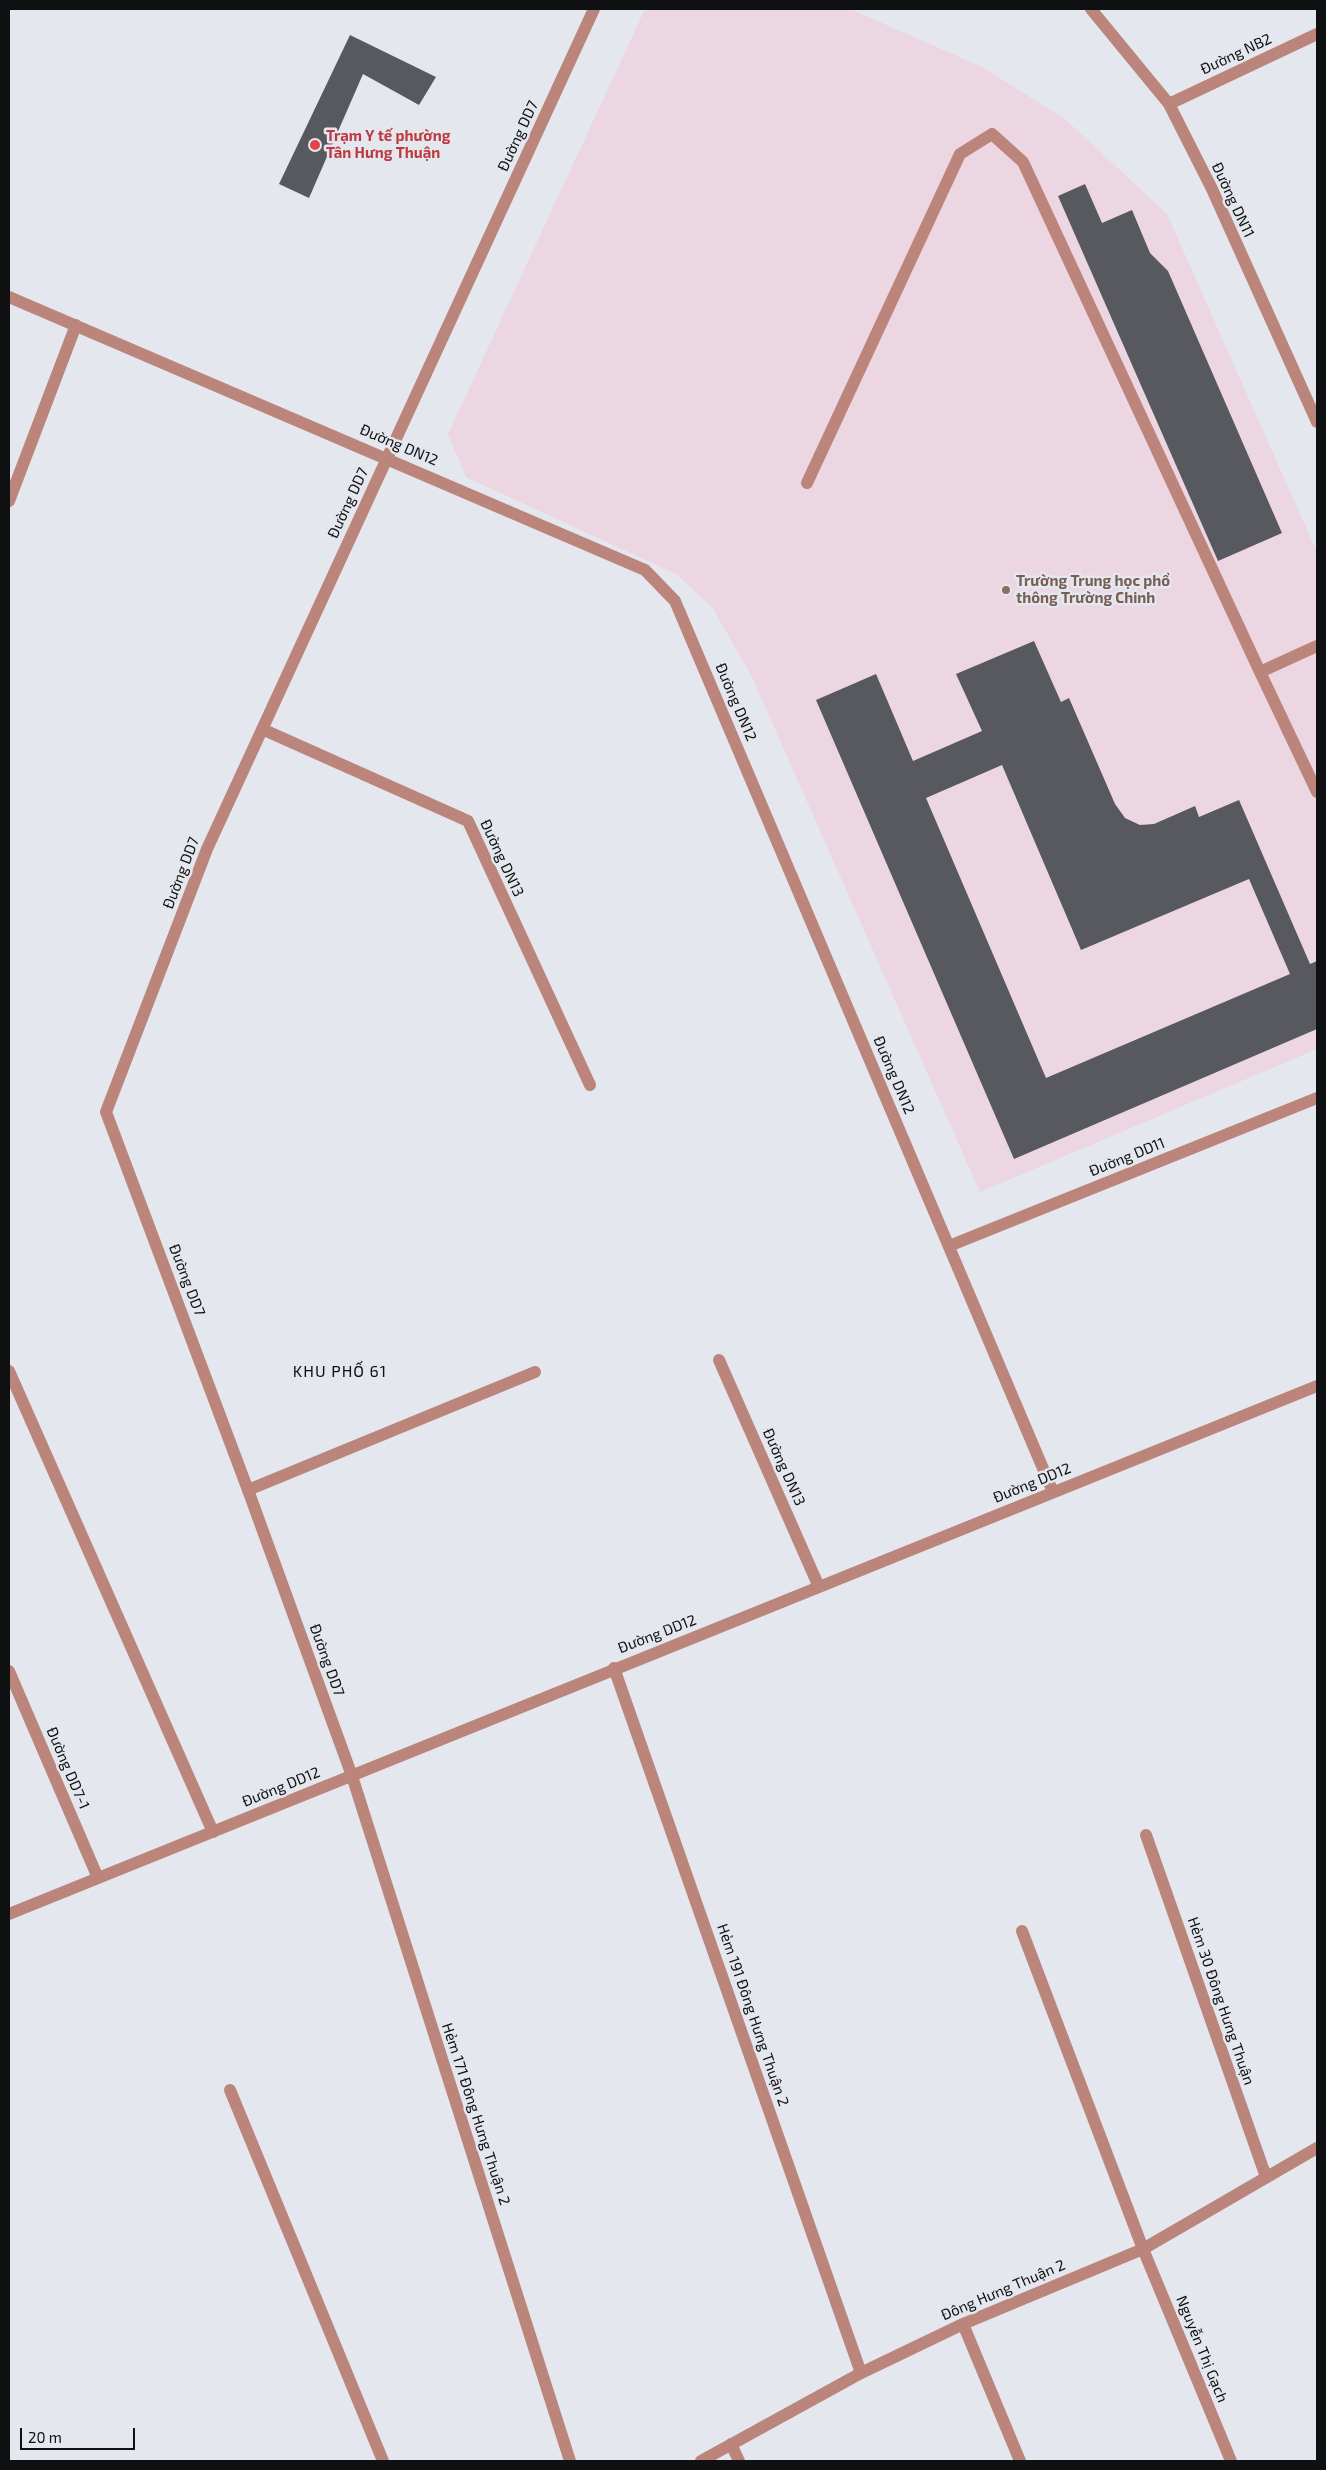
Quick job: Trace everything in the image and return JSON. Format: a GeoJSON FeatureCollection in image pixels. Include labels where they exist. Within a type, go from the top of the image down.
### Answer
{"type":"FeatureCollection","features":[{"type":"Feature","properties":{"kind":"street","name":"Đường DD7"},"geometry":{"type":"LineString","coordinates":[[352,1776],[248,1490],[106,1112],[207,849],[594,9]]}},
{"type":"Feature","properties":{"kind":"street","name":"Đường DN11"},"geometry":{"type":"LineString","coordinates":[[1091,9],[1169,104],[1212,189],[1317,422]]}},
{"type":"Feature","properties":{"kind":"street","name":"Đường NB2"},"geometry":{"type":"LineString","coordinates":[[1169,104],[1317,34]]}},
{"type":"Feature","properties":{"kind":"street"},"geometry":{"type":"LineString","coordinates":[[807,482],[960,154],[992,134],[1023,162],[1317,792]]}},
{"type":"Feature","properties":{"kind":"street","name":"Đường DN12"},"geometry":{"type":"LineString","coordinates":[[9,297],[645,570],[675,601],[1053,1492]]}},
{"type":"Feature","properties":{"kind":"street"},"geometry":{"type":"LineString","coordinates":[[9,501],[76,325]]}},
{"type":"Feature","properties":{"kind":"street"},"geometry":{"type":"LineString","coordinates":[[1260,672],[1317,646]]}},
{"type":"Feature","properties":{"kind":"street","name":"Đường DN13"},"geometry":{"type":"LineString","coordinates":[[262,729],[468,821],[590,1086]]}},
{"type":"Feature","properties":{"kind":"street","name":"Đường DD11"},"geometry":{"type":"LineString","coordinates":[[949,1246],[1317,1098]]}},
{"type":"Feature","properties":{"kind":"street","name":"Đường DN13"},"geometry":{"type":"LineString","coordinates":[[719,1360],[819,1587]]}},
{"type":"Feature","properties":{"kind":"street"},"geometry":{"type":"LineString","coordinates":[[9,1371],[213,1832]]}},
{"type":"Feature","properties":{"kind":"street"},"geometry":{"type":"LineString","coordinates":[[248,1490],[536,1372]]}},
{"type":"Feature","properties":{"kind":"street","name":"Đường DD12"},"geometry":{"type":"LineString","coordinates":[[9,1914],[614,1668],[1317,1386]]}},
{"type":"Feature","properties":{"kind":"street","name":"Hẻm 191 Đông Hưng Thuận 2"},"geometry":{"type":"LineString","coordinates":[[614,1668],[862,2373]]}},
{"type":"Feature","properties":{"kind":"street","name":"Đường DD7-1"},"geometry":{"type":"LineString","coordinates":[[9,1671],[98,1878]]}},
{"type":"Feature","properties":{"kind":"street","name":"Hẻm 171 Đông Hưng Thuận 2"},"geometry":{"type":"LineString","coordinates":[[352,1776],[570,2461]]}},
{"type":"Feature","properties":{"kind":"street","name":"Hẻm 30 Đông Hưng Thuận"},"geometry":{"type":"LineString","coordinates":[[1146,1835],[1266,2177]]}},
{"type":"Feature","properties":{"kind":"street","name":"Nguyễn Thị Gạch"},"geometry":{"type":"LineString","coordinates":[[1022,1932],[1143,2249],[1231,2461]]}},
{"type":"Feature","properties":{"kind":"street"},"geometry":{"type":"LineString","coordinates":[[230,2090],[383,2461]]}},
{"type":"Feature","properties":{"kind":"street","name":"Đông Hưng Thuận 2"},"geometry":{"type":"LineString","coordinates":[[701,2461],[862,2373],[963,2324],[1143,2249],[1317,2148]]}},
{"type":"Feature","properties":{"kind":"street"},"geometry":{"type":"LineString","coordinates":[[963,2324],[1020,2461]]}},
{"type":"Feature","properties":{"kind":"street"},"geometry":{"type":"LineString","coordinates":[[732,2444],[739,2461]]}},
{"type":"Feature","properties":{"kind":"shaded area","name":"Trường Trung học phổ thông Trường Chinh"},"geometry":{"type":"Polygon","coordinates":[[[645,9],[850,9],[982,67],[1065,119],[1167,214],[1317,552],[1317,1049],[980,1192],[751,675],[712,607],[676,574],[466,477],[448,434],[645,9]]]}},
{"type":"Feature","properties":{"kind":"building","name":"Trạm Y tế phường Tân Hưng Thuận"},"geometry":{"type":"Polygon","coordinates":[[[350,35],[436,77],[419,105],[363,74],[309,198],[279,184],[350,35]]]}},
{"type":"Feature","properties":{"kind":"building"},"geometry":{"type":"Polygon","coordinates":[[[1085,184],[1102,223],[1132,210],[1150,253],[1168,271],[1282,533],[1218,561],[1058,196],[1085,184]]]}},
{"type":"Feature","properties":{"kind":"building"},"geometry":{"type":"Polygon","coordinates":[[[1034,641],[1061,702],[1069,698],[1115,804],[1125,818],[1140,825],[1154,824],[1195,806],[1199,817],[1239,800],[1310,964],[1317,961],[1317,1029],[1014,1159],[816,700],[876,674],[913,761],[982,731],[956,674],[1034,641]],[[1002,765],[926,798],[1046,1078],[1290,974],[1249,879],[1081,950],[1002,765]]]}},
{"type":"Feature","properties":{"kind":"place","name":"Trạm Y tế phường Tân Hưng Thuận"},"geometry":{"type":"Point","coordinates":[315,145]}},
{"type":"Feature","properties":{"kind":"place","name":"Trường Trung học phổ thông Trường Chinh"},"geometry":{"type":"Point","coordinates":[1006,590]}},
{"type":"Feature","properties":{"kind":"district","name":"KHU PHỐ 61"},"geometry":{"type":"Point","coordinates":[340,1372]}}]}
